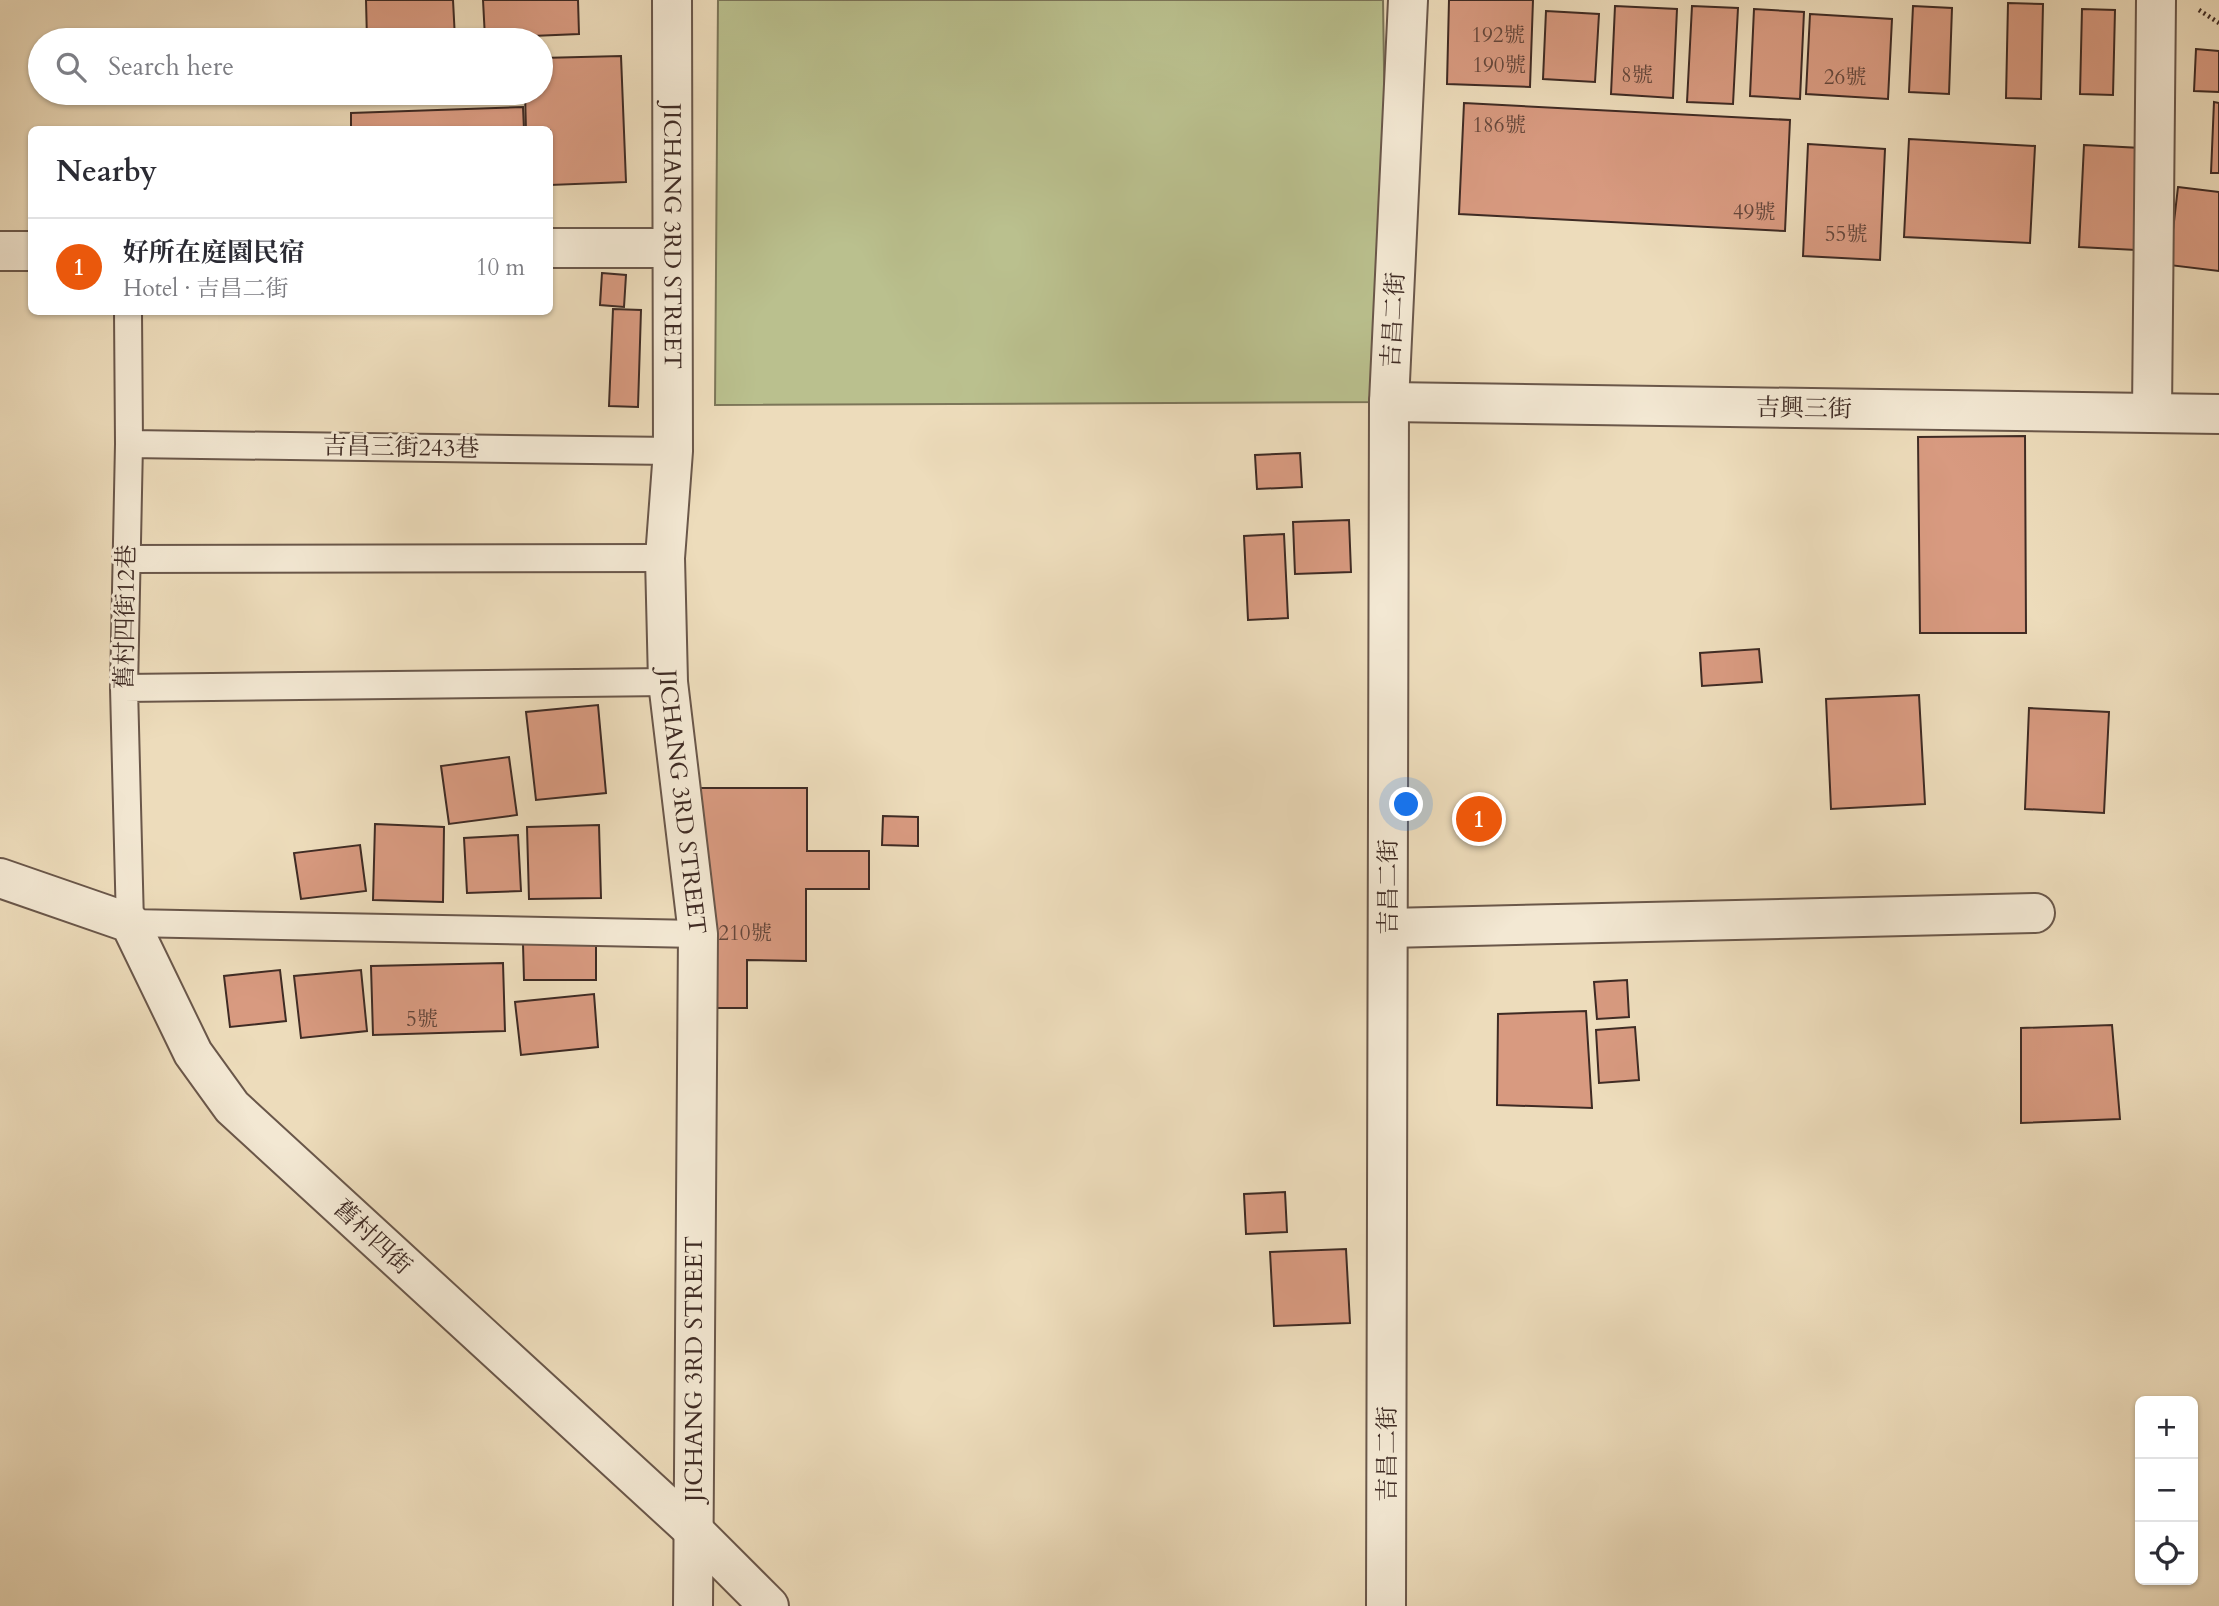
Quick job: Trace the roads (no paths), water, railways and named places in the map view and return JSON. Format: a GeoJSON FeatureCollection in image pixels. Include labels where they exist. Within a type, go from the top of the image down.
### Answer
{"type":"FeatureCollection","features":[{"type":"Feature","properties":{"kind":"street","name":"JICHANG 3RD STREET"},"geometry":{"type":"LineString","coordinates":[[672,0],[673,451],[665,558],[668,682],[698,934],[693,1606]]}},
{"type":"Feature","properties":{"kind":"street","name":"吉昌二街"},"geometry":{"type":"LineString","coordinates":[[1386,1606],[1389,402],[1408,0]]}},
{"type":"Feature","properties":{"kind":"street"},"geometry":{"type":"LineString","coordinates":[[2152,413],[2156,0]]}},
{"type":"Feature","properties":{"kind":"street"},"geometry":{"type":"LineString","coordinates":[[553,248],[672,248]]}},
{"type":"Feature","properties":{"kind":"street"},"geometry":{"type":"LineString","coordinates":[[0,251],[28,251]]}},
{"type":"Feature","properties":{"kind":"street","name":"吉興三街"},"geometry":{"type":"LineString","coordinates":[[1389,402],[2219,414]]}},
{"type":"Feature","properties":{"kind":"street"},"geometry":{"type":"LineString","coordinates":[[0,878],[130,923]]}},
{"type":"Feature","properties":{"kind":"street"},"geometry":{"type":"LineString","coordinates":[[1388,928],[2035,913]]}},
{"type":"Feature","properties":{"kind":"street","name":"舊村四街"},"geometry":{"type":"LineString","coordinates":[[130,923],[193,1053],[232,1107],[694,1531],[768,1606]]}},
{"type":"Feature","properties":{"kind":"lane","name":"舊村四街12巷"},"geometry":{"type":"LineString","coordinates":[[128,315],[129,444],[124,688],[130,923]]}},
{"type":"Feature","properties":{"kind":"lane","name":"吉昌三街243巷"},"geometry":{"type":"LineString","coordinates":[[129,444],[673,451]]}},
{"type":"Feature","properties":{"kind":"lane"},"geometry":{"type":"LineString","coordinates":[[126,559],[665,558]]}},
{"type":"Feature","properties":{"kind":"lane"},"geometry":{"type":"LineString","coordinates":[[124,688],[668,682]]}},
{"type":"Feature","properties":{"kind":"lane"},"geometry":{"type":"LineString","coordinates":[[130,923],[698,934]]}},
{"type":"Feature","properties":{"kind":"place","name":"好所在庭園民宿"},"geometry":{"type":"Point","coordinates":[1479,819]}}]}
